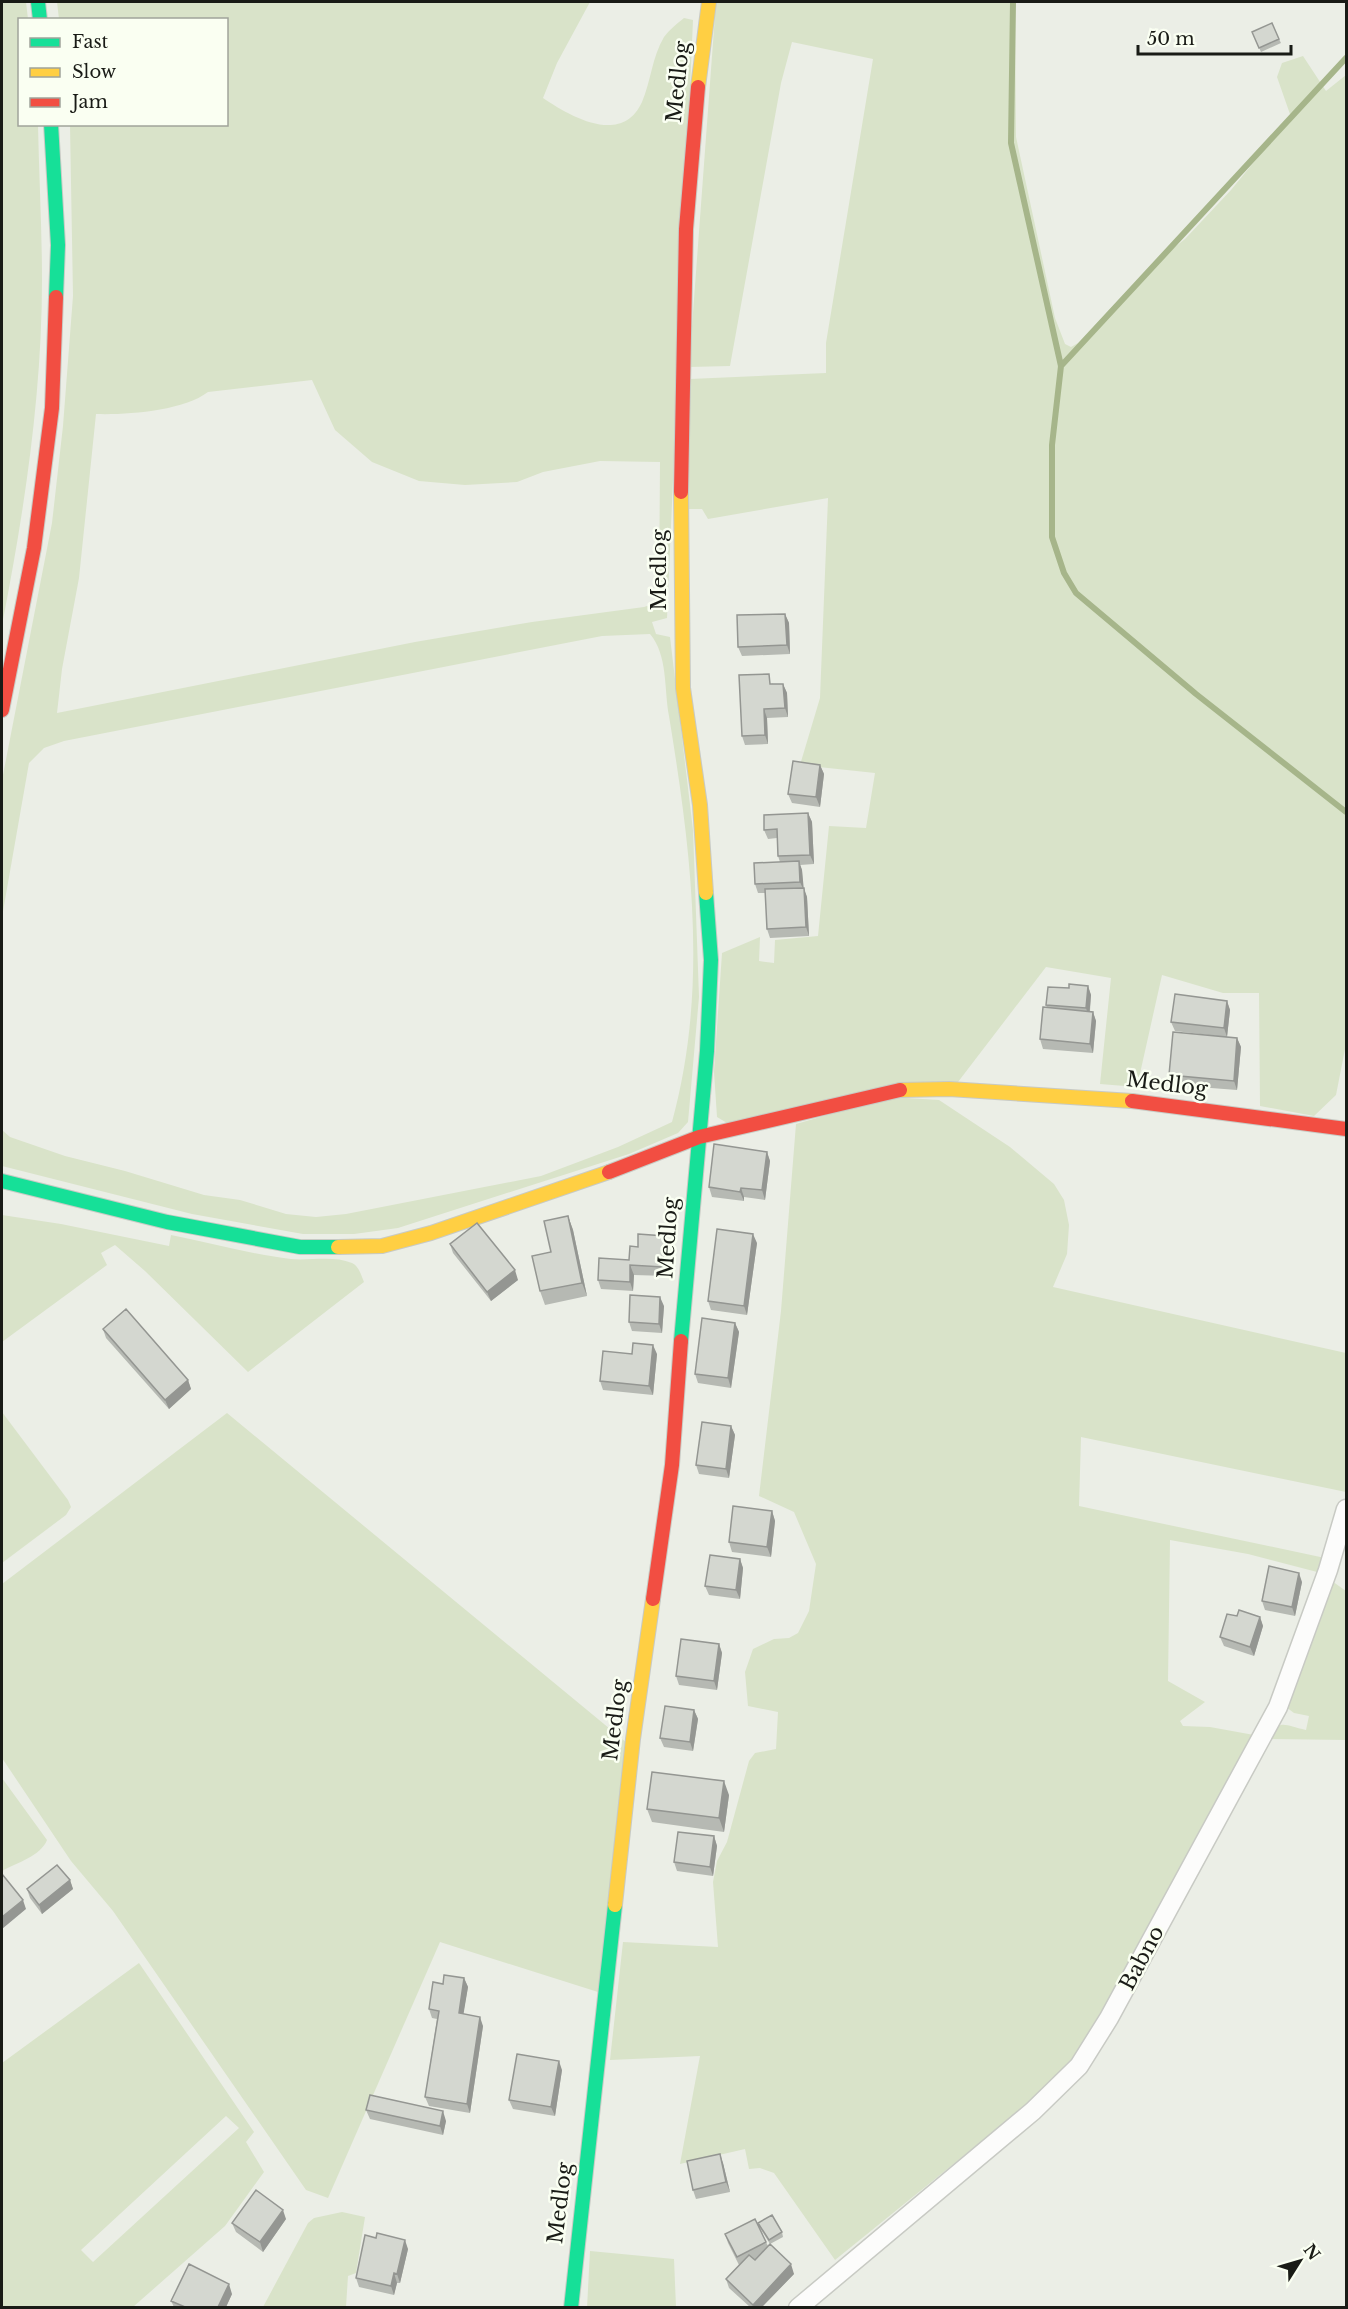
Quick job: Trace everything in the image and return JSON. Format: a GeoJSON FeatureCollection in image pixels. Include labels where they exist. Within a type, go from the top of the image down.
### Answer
{"type":"FeatureCollection","features":[{"type":"Feature","properties":{"kind":"street"},"geometry":{"type":"LineString","coordinates":[[38,2],[40,18]]}},
{"type":"Feature","properties":{"kind":"street","name":"Medlog"},"geometry":{"type":"LineString","coordinates":[[571,2307],[633,1739],[672,1465],[707,1051],[711,960],[700,805],[683,688],[680,617],[681,373],[687,217],[697,99],[710,2]]}},
{"type":"Feature","properties":{"kind":"street"},"geometry":{"type":"LineString","coordinates":[[2,710],[34,548],[52,408],[58,245],[51,126]]}},
{"type":"Feature","properties":{"kind":"street","name":"Medlog"},"geometry":{"type":"LineString","coordinates":[[699,1137],[900,1090],[949,1089],[1128,1100],[1347,1129]]}},
{"type":"Feature","properties":{"kind":"street"},"geometry":{"type":"LineString","coordinates":[[2,1180],[168,1222],[300,1247],[382,1246],[430,1233],[593,1178],[699,1137]]}},
{"type":"Feature","properties":{"kind":"street","name":"Babno"},"geometry":{"type":"LineString","coordinates":[[798,2307],[954,2179],[1033,2111],[1079,2066],[1109,2018],[1278,1707],[1328,1570],[1347,1509]]}},
{"type":"Feature","properties":{"kind":"green space"},"geometry":{"type":"Polygon","coordinates":[[[2,2],[26,2],[28,18],[18,18],[18,126],[38,126],[42,241],[41,323],[30,454],[18,540],[2,625],[2,2]]]}},
{"type":"Feature","properties":{"kind":"green space"},"geometry":{"type":"Polygon","coordinates":[[[57,2],[590,2],[557,63],[543,98],[581,119],[609,125],[622,123],[633,115],[642,102],[664,37],[684,18],[693,20],[667,618],[652,622],[656,634],[670,637],[693,830],[699,997],[688,1122],[678,1133],[629,1154],[398,1228],[354,1234],[303,1234],[192,1214],[2,1166],[2,1130],[10,1137],[65,1156],[204,1195],[240,1200],[286,1214],[316,1217],[346,1214],[541,1176],[618,1147],[672,1122],[683,1071],[690,1021],[693,919],[684,817],[667,706],[663,662],[656,642],[650,634],[602,636],[64,741],[44,748],[29,763],[2,917],[2,780],[52,523],[63,426],[73,296],[70,126],[228,126],[228,18],[59,18],[57,2]],[[312,380],[208,392],[170,408],[123,414],[96,414],[79,578],[62,669],[57,713],[415,642],[532,622],[644,607],[659,602],[660,462],[600,461],[543,472],[517,482],[465,485],[419,481],[372,462],[335,430],[312,380]]]}},
{"type":"Feature","properties":{"kind":"green space"},"geometry":{"type":"Polygon","coordinates":[[[716,2],[1015,2],[1016,137],[1055,318],[1065,344],[1071,347],[1078,343],[1126,292],[1135,289],[1156,262],[1185,239],[1231,190],[1291,117],[1277,77],[1282,63],[1303,56],[1326,91],[1346,75],[1346,1044],[1336,1095],[1314,1116],[1260,1106],[1259,993],[1223,993],[1162,975],[1137,1087],[1100,1084],[1111,978],[1046,967],[958,1082],[727,1123],[717,1117],[714,1072],[722,953],[760,937],[759,961],[774,963],[775,940],[818,936],[829,826],[866,828],[875,773],[800,765],[820,698],[828,498],[708,519],[702,509],[688,509],[690,379],[826,373],[826,343],[873,59],[792,42],[781,83],[730,366],[689,367],[716,2]]]}},
{"type":"Feature","properties":{"kind":"green space"},"geometry":{"type":"Polygon","coordinates":[[[890,1097],[939,1100],[1010,1147],[1054,1184],[1064,1200],[1069,1225],[1067,1254],[1053,1287],[1346,1353],[1346,1492],[1081,1437],[1079,1506],[1325,1558],[1321,1573],[1248,1554],[1170,1540],[1168,1681],[1205,1702],[1180,1721],[1183,1726],[1210,1727],[1254,1735],[1145,1944],[1067,2072],[835,2260],[774,2173],[760,2168],[749,2169],[745,2149],[680,2164],[700,2056],[610,2060],[623,1942],[718,1947],[713,1882],[717,1861],[727,1842],[749,1761],[755,1753],[776,1749],[778,1712],[748,1706],[745,1672],[753,1649],[774,1639],[789,1638],[798,1633],[809,1611],[816,1564],[794,1512],[759,1496],[781,1311],[796,1124],[890,1097]]]}},
{"type":"Feature","properties":{"kind":"green space"},"geometry":{"type":"Polygon","coordinates":[[[2,1215],[61,1224],[169,1246],[171,1235],[276,1257],[345,1261],[356,1266],[364,1282],[248,1372],[145,1271],[115,1245],[101,1253],[107,1265],[2,1342],[2,1215]]]}},
{"type":"Feature","properties":{"kind":"green space"},"geometry":{"type":"Polygon","coordinates":[[[2,1412],[71,1507],[66,1515],[2,1563],[2,1412]]]}},
{"type":"Feature","properties":{"kind":"green space"},"geometry":{"type":"Polygon","coordinates":[[[227,1413],[627,1743],[598,1992],[440,1942],[328,2198],[306,2190],[113,1911],[71,1861],[2,1758],[2,1584],[227,1413]]]}},
{"type":"Feature","properties":{"kind":"green space"},"geometry":{"type":"Polygon","coordinates":[[[1329,1579],[1346,1591],[1346,1740],[1264,1739],[1274,1728],[1283,1725],[1306,1730],[1309,1716],[1294,1713],[1286,1707],[1329,1579]]]}},
{"type":"Feature","properties":{"kind":"green space"},"geometry":{"type":"Polygon","coordinates":[[[2,1778],[47,1840],[34,1855],[2,1871],[2,1778]]]}},
{"type":"Feature","properties":{"kind":"green space"},"geometry":{"type":"Polygon","coordinates":[[[139,1963],[254,2132],[246,2142],[264,2172],[225,2226],[133,2307],[2,2307],[2,2063],[139,1963]],[[226,2116],[81,2250],[93,2262],[239,2128],[226,2116]]]}},
{"type":"Feature","properties":{"kind":"green space"},"geometry":{"type":"Polygon","coordinates":[[[342,2212],[365,2217],[356,2273],[348,2276],[346,2307],[263,2307],[308,2223],[314,2218],[342,2212]]]}},
{"type":"Feature","properties":{"kind":"green space"},"geometry":{"type":"Polygon","coordinates":[[[590,2251],[674,2259],[676,2307],[587,2308],[590,2251]]]}},
{"type":"Feature","properties":{"kind":"building"},"geometry":{"type":"Polygon","coordinates":[[[1272,23],[1279,39],[1259,48],[1252,32],[1272,23]]]}},
{"type":"Feature","properties":{"kind":"building"},"geometry":{"type":"Polygon","coordinates":[[[785,614],[787,645],[738,647],[737,615],[785,614]]]}},
{"type":"Feature","properties":{"kind":"building"},"geometry":{"type":"Polygon","coordinates":[[[769,674],[770,684],[783,684],[785,708],[764,709],[765,735],[742,736],[739,675],[769,674]]]}},
{"type":"Feature","properties":{"kind":"building"},"geometry":{"type":"Polygon","coordinates":[[[793,761],[820,765],[816,797],[788,794],[793,761]]]}},
{"type":"Feature","properties":{"kind":"building"},"geometry":{"type":"Polygon","coordinates":[[[808,813],[810,855],[778,856],[777,829],[764,830],[764,815],[808,813]]]}},
{"type":"Feature","properties":{"kind":"building"},"geometry":{"type":"Polygon","coordinates":[[[799,861],[800,882],[755,884],[754,863],[799,861]]]}},
{"type":"Feature","properties":{"kind":"building"},"geometry":{"type":"Polygon","coordinates":[[[804,888],[806,927],[767,929],[765,889],[804,888]]]}},
{"type":"Feature","properties":{"kind":"building"},"geometry":{"type":"Polygon","coordinates":[[[1069,984],[1088,986],[1086,1008],[1046,1005],[1048,987],[1069,988],[1069,984]]]}},
{"type":"Feature","properties":{"kind":"building"},"geometry":{"type":"Polygon","coordinates":[[[1175,994],[1227,1001],[1224,1028],[1171,1022],[1175,994]]]}},
{"type":"Feature","properties":{"kind":"building"},"geometry":{"type":"Polygon","coordinates":[[[1043,1007],[1093,1012],[1090,1044],[1040,1039],[1043,1007]]]}},
{"type":"Feature","properties":{"kind":"building"},"geometry":{"type":"Polygon","coordinates":[[[1173,1032],[1237,1038],[1234,1081],[1169,1075],[1173,1032]]]}},
{"type":"Feature","properties":{"kind":"building"},"geometry":{"type":"Polygon","coordinates":[[[714,1144],[767,1152],[762,1190],[741,1188],[740,1192],[709,1187],[714,1144]]]}},
{"type":"Feature","properties":{"kind":"building"},"geometry":{"type":"Polygon","coordinates":[[[568,1216],[582,1283],[540,1291],[532,1256],[551,1252],[544,1221],[568,1216]]]}},
{"type":"Feature","properties":{"kind":"building"},"geometry":{"type":"Polygon","coordinates":[[[477,1223],[515,1270],[487,1292],[450,1244],[477,1223]]]}},
{"type":"Feature","properties":{"kind":"building"},"geometry":{"type":"Polygon","coordinates":[[[717,1229],[753,1234],[744,1306],[708,1301],[717,1229]]]}},
{"type":"Feature","properties":{"kind":"building"},"geometry":{"type":"Polygon","coordinates":[[[638,1234],[665,1236],[663,1267],[630,1265],[630,1282],[598,1280],[599,1258],[629,1260],[630,1246],[638,1247],[638,1234]]]}},
{"type":"Feature","properties":{"kind":"building"},"geometry":{"type":"Polygon","coordinates":[[[630,1295],[660,1297],[659,1324],[629,1322],[630,1295]]]}},
{"type":"Feature","properties":{"kind":"building"},"geometry":{"type":"Polygon","coordinates":[[[126,1309],[188,1380],[165,1400],[103,1329],[126,1309]]]}},
{"type":"Feature","properties":{"kind":"building"},"geometry":{"type":"Polygon","coordinates":[[[702,1318],[735,1323],[728,1378],[695,1374],[702,1318]]]}},
{"type":"Feature","properties":{"kind":"building"},"geometry":{"type":"Polygon","coordinates":[[[633,1343],[653,1345],[649,1386],[600,1381],[603,1351],[632,1354],[633,1343]]]}},
{"type":"Feature","properties":{"kind":"building"},"geometry":{"type":"Polygon","coordinates":[[[702,1422],[731,1426],[726,1469],[696,1465],[702,1422]]]}},
{"type":"Feature","properties":{"kind":"building"},"geometry":{"type":"Polygon","coordinates":[[[733,1506],[772,1511],[767,1547],[729,1542],[733,1506]]]}},
{"type":"Feature","properties":{"kind":"building"},"geometry":{"type":"Polygon","coordinates":[[[710,1555],[740,1559],[736,1590],[705,1586],[710,1555]]]}},
{"type":"Feature","properties":{"kind":"building"},"geometry":{"type":"Polygon","coordinates":[[[1269,1566],[1299,1573],[1292,1607],[1262,1601],[1269,1566]]]}},
{"type":"Feature","properties":{"kind":"building"},"geometry":{"type":"Polygon","coordinates":[[[1239,1610],[1260,1617],[1250,1647],[1220,1637],[1227,1614],[1237,1616],[1239,1610]]]}},
{"type":"Feature","properties":{"kind":"building"},"geometry":{"type":"Polygon","coordinates":[[[681,1639],[719,1644],[714,1681],[676,1676],[681,1639]]]}},
{"type":"Feature","properties":{"kind":"building"},"geometry":{"type":"Polygon","coordinates":[[[665,1706],[694,1710],[690,1742],[660,1738],[665,1706]]]}},
{"type":"Feature","properties":{"kind":"building"},"geometry":{"type":"Polygon","coordinates":[[[652,1772],[724,1781],[719,1818],[647,1809],[652,1772]]]}},
{"type":"Feature","properties":{"kind":"building"},"geometry":{"type":"Polygon","coordinates":[[[678,1832],[714,1836],[710,1867],[674,1862],[678,1832]]]}},
{"type":"Feature","properties":{"kind":"building"},"geometry":{"type":"Polygon","coordinates":[[[57,1865],[70,1880],[39,1905],[27,1889],[57,1865]]]}},
{"type":"Feature","properties":{"kind":"building"},"geometry":{"type":"Polygon","coordinates":[[[2,1874],[23,1900],[2,1917],[2,1874]]]}},
{"type":"Feature","properties":{"kind":"building"},"geometry":{"type":"Polygon","coordinates":[[[444,1975],[464,1978],[459,2013],[480,2017],[467,2104],[425,2097],[439,2011],[429,2009],[433,1982],[443,1984],[444,1975]]]}},
{"type":"Feature","properties":{"kind":"building"},"geometry":{"type":"Polygon","coordinates":[[[517,2054],[559,2061],[551,2107],[509,2100],[517,2054]]]}},
{"type":"Feature","properties":{"kind":"building"},"geometry":{"type":"Polygon","coordinates":[[[370,2095],[443,2111],[440,2126],[366,2110],[370,2095]]]}},
{"type":"Feature","properties":{"kind":"building"},"geometry":{"type":"Polygon","coordinates":[[[720,2154],[726,2182],[693,2190],[687,2161],[720,2154]]]}},
{"type":"Feature","properties":{"kind":"building"},"geometry":{"type":"Polygon","coordinates":[[[256,2190],[283,2210],[260,2242],[232,2223],[256,2190]]]}},
{"type":"Feature","properties":{"kind":"building"},"geometry":{"type":"Polygon","coordinates":[[[772,2215],[782,2232],[769,2240],[758,2223],[772,2215]]]}},
{"type":"Feature","properties":{"kind":"building"},"geometry":{"type":"Polygon","coordinates":[[[755,2219],[766,2242],[737,2257],[725,2234],[755,2219]]]}},
{"type":"Feature","properties":{"kind":"building"},"geometry":{"type":"Polygon","coordinates":[[[377,2233],[405,2240],[397,2274],[394,2273],[391,2286],[356,2278],[365,2235],[376,2238],[377,2233]]]}},
{"type":"Feature","properties":{"kind":"building"},"geometry":{"type":"Polygon","coordinates":[[[770,2244],[791,2264],[753,2305],[726,2279],[749,2255],[755,2260],[770,2244]]]}},
{"type":"Feature","properties":{"kind":"building"},"geometry":{"type":"Polygon","coordinates":[[[189,2264],[229,2284],[218,2307],[185,2307],[171,2301],[189,2264]]]}},
{"type":"Feature","properties":{"kind":"waterway"},"geometry":{"type":"LineString","coordinates":[[1013,2],[1011,143],[1061,366],[1052,445],[1052,537],[1064,573],[1076,593],[1196,694],[1346,812]]}},
{"type":"Feature","properties":{"kind":"waterway"},"geometry":{"type":"LineString","coordinates":[[1061,366],[1346,58]]}},
{"type":"Feature","properties":{"kind":"traffic: fast"},"geometry":{"type":"LineString","coordinates":[[38,2],[40,18]]}},
{"type":"Feature","properties":{"kind":"traffic: fast"},"geometry":{"type":"LineString","coordinates":[[51,126],[58,245],[56,297]]}},
{"type":"Feature","properties":{"kind":"traffic: fast"},"geometry":{"type":"LineString","coordinates":[[681,1341],[707,1051],[711,960],[706,893]]}},
{"type":"Feature","properties":{"kind":"traffic: fast"},"geometry":{"type":"LineString","coordinates":[[2,1181],[167,1222],[300,1247],[338,1247]]}},
{"type":"Feature","properties":{"kind":"traffic: fast"},"geometry":{"type":"LineString","coordinates":[[571,2308],[615,1905]]}},
{"type":"Feature","properties":{"kind":"traffic: slow"},"geometry":{"type":"LineString","coordinates":[[698,87],[709,2]]}},
{"type":"Feature","properties":{"kind":"traffic: slow"},"geometry":{"type":"LineString","coordinates":[[681,492],[683,688],[700,805],[706,893]]}},
{"type":"Feature","properties":{"kind":"traffic: slow"},"geometry":{"type":"LineString","coordinates":[[900,1090],[949,1089],[1132,1101]]}},
{"type":"Feature","properties":{"kind":"traffic: slow"},"geometry":{"type":"LineString","coordinates":[[338,1247],[382,1246],[431,1233],[609,1172]]}},
{"type":"Feature","properties":{"kind":"traffic: slow"},"geometry":{"type":"LineString","coordinates":[[615,1905],[633,1739],[653,1599]]}},
{"type":"Feature","properties":{"kind":"traffic: jam"},"geometry":{"type":"LineString","coordinates":[[681,492],[686,229],[698,87]]}},
{"type":"Feature","properties":{"kind":"traffic: jam"},"geometry":{"type":"LineString","coordinates":[[2,710],[34,548],[52,408],[56,297]]}},
{"type":"Feature","properties":{"kind":"traffic: jam"},"geometry":{"type":"LineString","coordinates":[[609,1172],[699,1137],[900,1090]]}},
{"type":"Feature","properties":{"kind":"traffic: jam"},"geometry":{"type":"LineString","coordinates":[[1132,1101],[1346,1129]]}},
{"type":"Feature","properties":{"kind":"traffic: jam"},"geometry":{"type":"LineString","coordinates":[[653,1599],[672,1465],[681,1341]]}}]}
